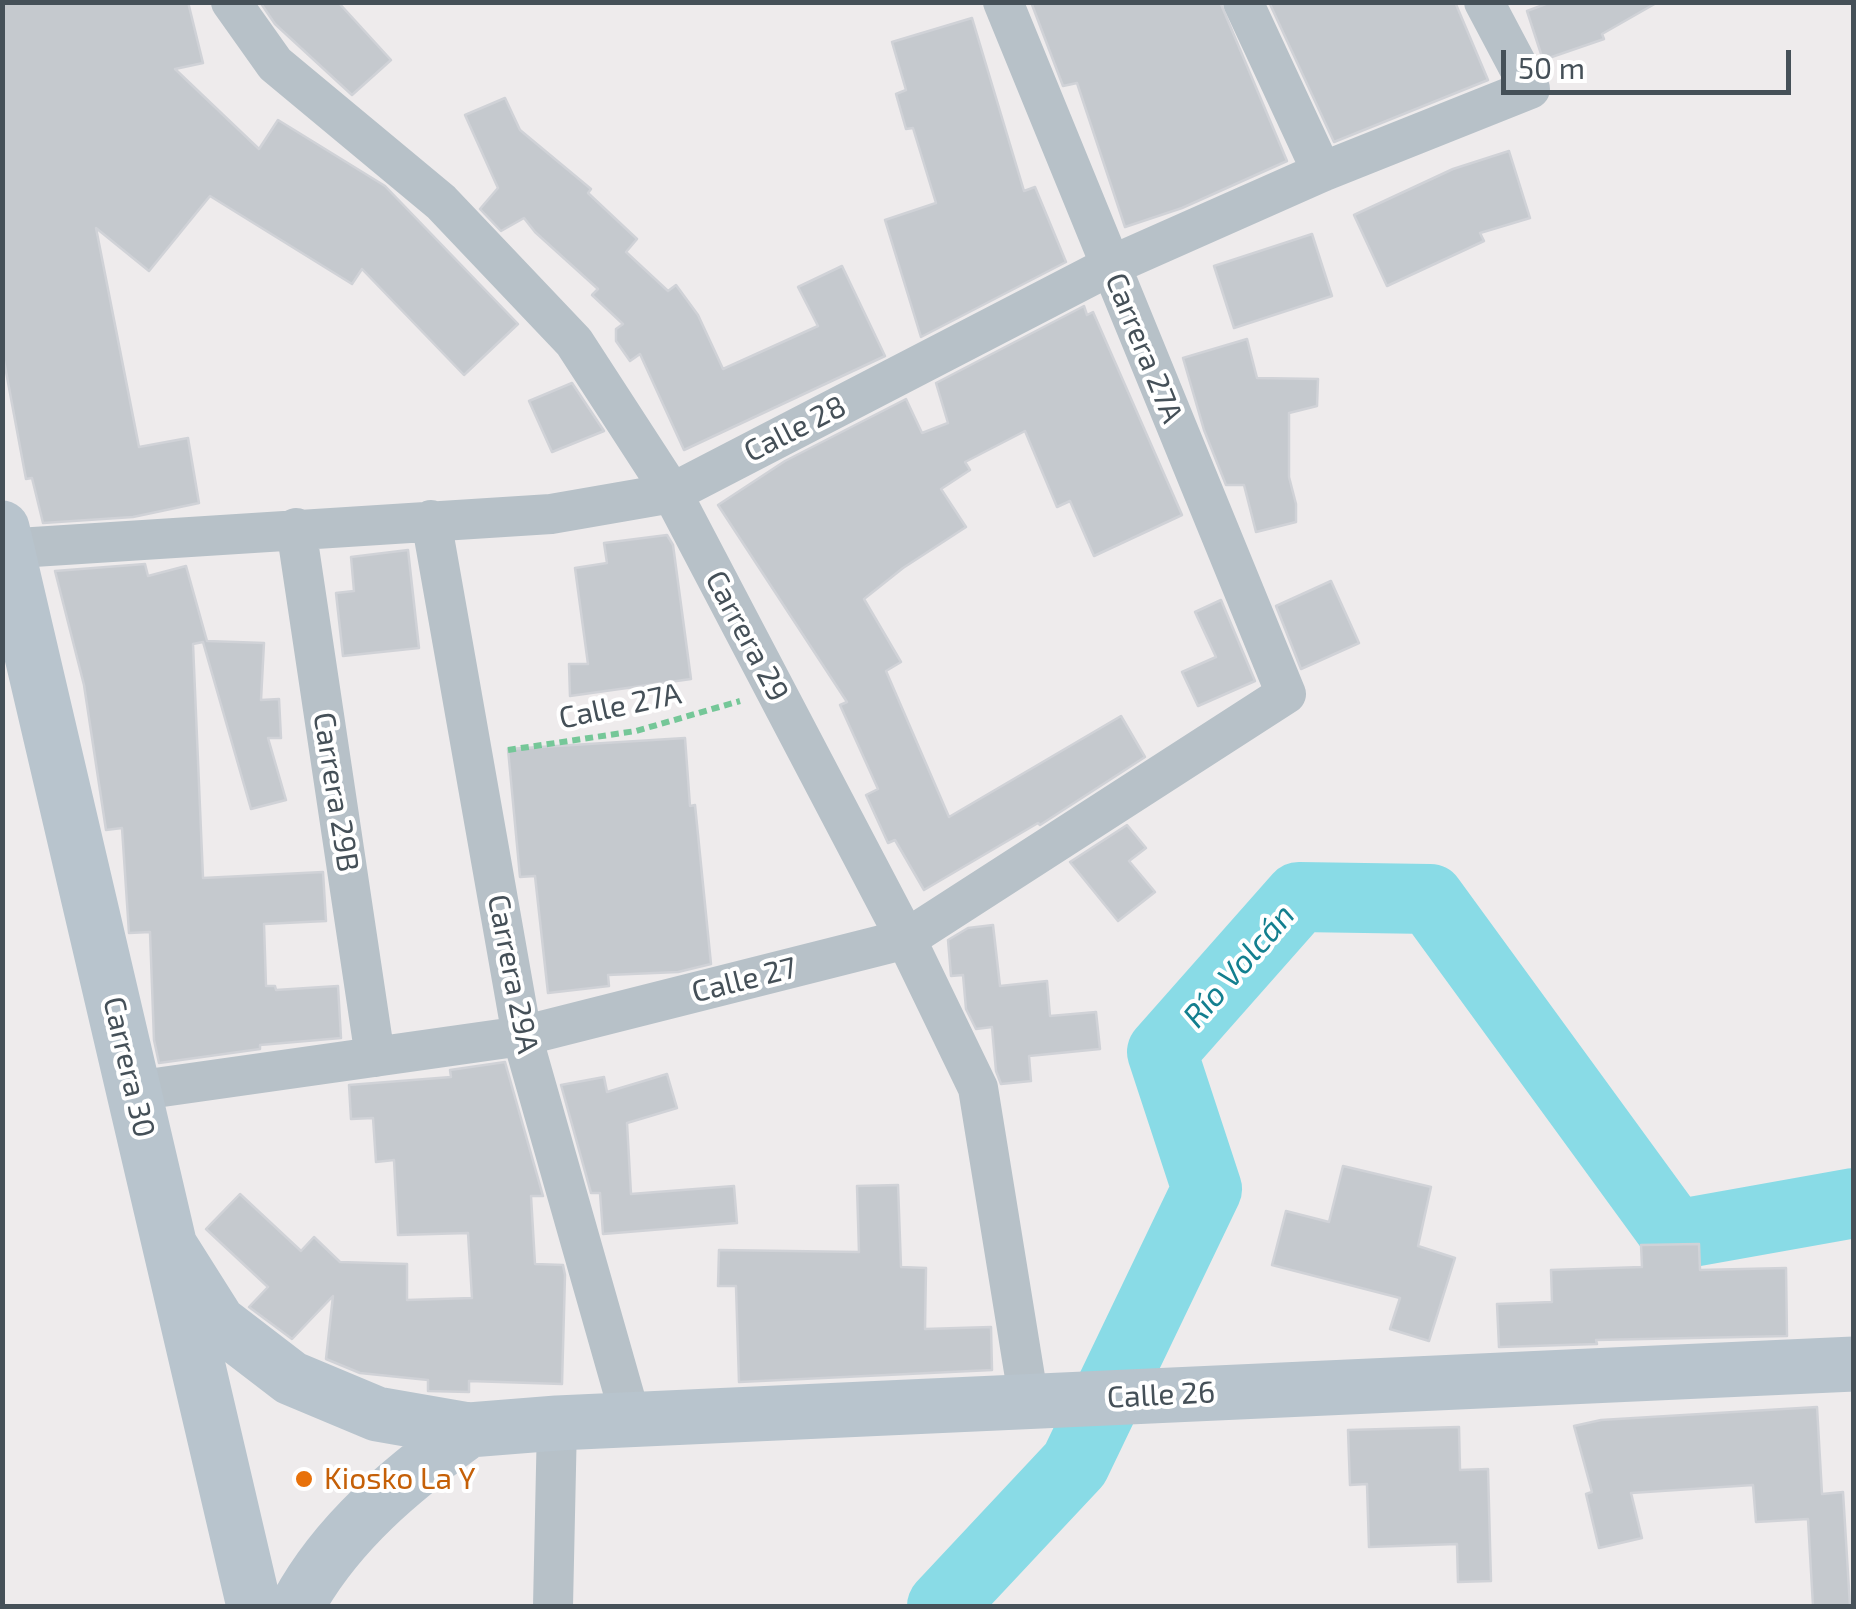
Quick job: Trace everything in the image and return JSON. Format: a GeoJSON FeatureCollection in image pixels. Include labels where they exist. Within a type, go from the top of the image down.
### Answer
{"type":"FeatureCollection","features":[{"type":"Feature","properties":{"kind":"main road","name":"Carrera 30"},"geometry":{"type":"LineString","coordinates":[[4,542],[254,1606]]}},
{"type":"Feature","properties":{"kind":"main road","name":"Calle 26"},"geometry":{"type":"LineString","coordinates":[[170,1246],[218,1322],[291,1378],[376,1414],[470,1430],[556,1422],[1854,1364]]}},
{"type":"Feature","properties":{"kind":"main road"},"geometry":{"type":"LineString","coordinates":[[297,1606],[346,1536],[368,1513],[403,1478],[470,1430]]}},
{"type":"Feature","properties":{"kind":"street","name":"Carrera 29"},"geometry":{"type":"LineString","coordinates":[[231,2],[276,64],[442,202],[574,342],[672,493],[906,939],[978,1088],[1039,1401]]}},
{"type":"Feature","properties":{"kind":"street","name":"Carrera 27A"},"geometry":{"type":"LineString","coordinates":[[1003,2],[1286,694]]}},
{"type":"Feature","properties":{"kind":"street"},"geometry":{"type":"LineString","coordinates":[[1243,2],[1322,172]]}},
{"type":"Feature","properties":{"kind":"street","name":"Calle 28"},"geometry":{"type":"LineString","coordinates":[[4,542],[551,514],[672,493],[1110,266],[1322,172],[1530,89],[1484,2]]}},
{"type":"Feature","properties":{"kind":"street","name":"Carrera 29A"},"geometry":{"type":"LineString","coordinates":[[431,520],[522,1036],[631,1420]]}},
{"type":"Feature","properties":{"kind":"street","name":"Carrera 29B"},"geometry":{"type":"LineString","coordinates":[[296,528],[375,1057]]}},
{"type":"Feature","properties":{"kind":"street","name":"Calle 27"},"geometry":{"type":"LineString","coordinates":[[134,1091],[522,1036],[906,939],[1286,694]]}},
{"type":"Feature","properties":{"kind":"street"},"geometry":{"type":"LineString","coordinates":[[552,1606],[556,1422]]}},
{"type":"Feature","properties":{"kind":"path","name":"Calle 27A"},"geometry":{"type":"LineString","coordinates":[[473,756],[636,731],[776,690]]}},
{"type":"Feature","properties":{"kind":"building"},"geometry":{"type":"Polygon","coordinates":[[[2,2],[188,2],[203,63],[175,69],[259,149],[278,120],[385,186],[518,324],[464,375],[362,269],[352,284],[210,196],[149,271],[96,228],[139,447],[188,438],[199,503],[133,517],[43,523],[32,478],[26,479],[2,350],[2,2]]]}},
{"type":"Feature","properties":{"kind":"building"},"geometry":{"type":"Polygon","coordinates":[[[260,2],[338,2],[391,60],[352,95],[275,24],[260,2]]]}},
{"type":"Feature","properties":{"kind":"building"},"geometry":{"type":"Polygon","coordinates":[[[1031,2],[1220,2],[1287,161],[1182,208],[1125,227],[1077,83],[1063,86],[1031,2]]]}},
{"type":"Feature","properties":{"kind":"building"},"geometry":{"type":"Polygon","coordinates":[[[1269,2],[1455,2],[1488,80],[1334,142],[1269,2]]]}},
{"type":"Feature","properties":{"kind":"building"},"geometry":{"type":"Polygon","coordinates":[[[1551,2],[1658,2],[1602,34],[1604,39],[1543,60],[1527,11],[1551,2]]]}},
{"type":"Feature","properties":{"kind":"building"},"geometry":{"type":"Polygon","coordinates":[[[972,18],[1024,191],[1035,187],[1066,262],[921,337],[885,220],[936,203],[913,128],[906,129],[896,94],[906,90],[892,42],[972,18]]]}},
{"type":"Feature","properties":{"kind":"building"},"geometry":{"type":"Polygon","coordinates":[[[505,98],[520,130],[591,189],[588,193],[637,239],[626,252],[668,291],[676,285],[698,315],[723,369],[818,326],[798,287],[842,266],[885,356],[684,450],[640,354],[630,361],[616,341],[616,329],[623,324],[592,295],[598,289],[524,218],[501,231],[480,209],[498,188],[465,115],[505,98]]]}},
{"type":"Feature","properties":{"kind":"building"},"geometry":{"type":"Polygon","coordinates":[[[1509,151],[1530,218],[1480,233],[1484,241],[1387,286],[1354,215],[1453,169],[1509,151]]]}},
{"type":"Feature","properties":{"kind":"building"},"geometry":{"type":"Polygon","coordinates":[[[1312,234],[1332,296],[1234,328],[1214,266],[1312,234]]]}},
{"type":"Feature","properties":{"kind":"building"},"geometry":{"type":"Polygon","coordinates":[[[1084,306],[1087,315],[1093,312],[1182,515],[1094,556],[1070,501],[1057,507],[1025,431],[965,462],[970,470],[941,489],[966,527],[864,599],[901,662],[886,671],[949,817],[1121,716],[1145,757],[1040,825],[924,890],[895,840],[888,843],[866,795],[878,789],[840,705],[847,702],[718,505],[785,461],[906,399],[922,433],[948,423],[936,383],[1084,306]]]}},
{"type":"Feature","properties":{"kind":"building"},"geometry":{"type":"Polygon","coordinates":[[[1247,339],[1257,378],[1318,379],[1317,406],[1289,413],[1289,477],[1296,522],[1256,532],[1244,485],[1226,485],[1204,430],[1183,358],[1247,339]]]}},
{"type":"Feature","properties":{"kind":"building"},"geometry":{"type":"Polygon","coordinates":[[[572,383],[604,431],[552,452],[529,401],[572,383]]]}},
{"type":"Feature","properties":{"kind":"building"},"geometry":{"type":"Polygon","coordinates":[[[667,535],[673,545],[691,679],[570,696],[569,664],[588,664],[575,568],[607,563],[604,543],[667,535]]]}},
{"type":"Feature","properties":{"kind":"building"},"geometry":{"type":"Polygon","coordinates":[[[408,550],[419,648],[343,656],[336,593],[354,591],[351,557],[408,550]]]}},
{"type":"Feature","properties":{"kind":"building"},"geometry":{"type":"Polygon","coordinates":[[[145,564],[148,576],[186,566],[207,641],[264,643],[261,700],[279,699],[281,738],[268,738],[286,800],[251,809],[203,642],[193,644],[203,878],[323,872],[326,921],[264,924],[266,986],[275,986],[276,990],[338,986],[341,1038],[260,1045],[260,1049],[159,1063],[154,1040],[150,932],[129,933],[122,828],[106,830],[84,685],[55,571],[145,564]]]}},
{"type":"Feature","properties":{"kind":"building"},"geometry":{"type":"Polygon","coordinates":[[[1331,581],[1359,643],[1301,669],[1276,606],[1331,581]]]}},
{"type":"Feature","properties":{"kind":"building"},"geometry":{"type":"Polygon","coordinates":[[[1221,600],[1255,681],[1198,706],[1182,672],[1216,657],[1195,612],[1221,600]]]}},
{"type":"Feature","properties":{"kind":"building"},"geometry":{"type":"Polygon","coordinates":[[[685,738],[711,964],[678,972],[608,975],[609,986],[548,993],[535,876],[520,877],[508,749],[685,738]]]}},
{"type":"Feature","properties":{"kind":"building"},"geometry":{"type":"Polygon","coordinates":[[[1127,825],[1146,848],[1129,861],[1155,892],[1118,921],[1070,862],[1127,825]]]}},
{"type":"Feature","properties":{"kind":"building"},"geometry":{"type":"Polygon","coordinates":[[[993,925],[1000,986],[1047,981],[1050,1016],[1096,1012],[1100,1049],[1029,1056],[1031,1081],[1001,1084],[992,1027],[976,1029],[966,1009],[963,975],[951,976],[948,940],[968,928],[993,925]]]}},
{"type":"Feature","properties":{"kind":"building"},"geometry":{"type":"Polygon","coordinates":[[[505,1062],[543,1196],[531,1196],[535,1264],[563,1265],[565,1275],[562,1384],[469,1381],[469,1392],[428,1391],[428,1380],[360,1373],[326,1359],[333,1296],[292,1339],[249,1307],[268,1287],[206,1229],[240,1194],[301,1251],[314,1237],[340,1262],[407,1264],[407,1300],[472,1298],[468,1233],[398,1235],[394,1160],[376,1162],[373,1118],[351,1119],[349,1085],[451,1077],[450,1070],[505,1062]]]}},
{"type":"Feature","properties":{"kind":"building"},"geometry":{"type":"Polygon","coordinates":[[[667,1074],[677,1108],[627,1123],[631,1194],[734,1186],[737,1223],[603,1234],[600,1193],[591,1193],[561,1085],[604,1077],[607,1092],[667,1074]]]}},
{"type":"Feature","properties":{"kind":"building"},"geometry":{"type":"Polygon","coordinates":[[[1343,1166],[1431,1187],[1418,1246],[1455,1258],[1429,1341],[1390,1329],[1400,1298],[1272,1265],[1286,1211],[1329,1222],[1343,1166]]]}},
{"type":"Feature","properties":{"kind":"building"},"geometry":{"type":"Polygon","coordinates":[[[898,1185],[901,1267],[926,1268],[925,1329],[991,1327],[992,1370],[739,1382],[736,1286],[718,1286],[719,1250],[859,1252],[857,1186],[898,1185]]]}},
{"type":"Feature","properties":{"kind":"building"},"geometry":{"type":"Polygon","coordinates":[[[1699,1244],[1700,1270],[1786,1268],[1787,1336],[1596,1340],[1597,1344],[1499,1347],[1497,1304],[1552,1302],[1551,1270],[1642,1267],[1641,1245],[1699,1244]]]}},
{"type":"Feature","properties":{"kind":"building"},"geometry":{"type":"Polygon","coordinates":[[[1817,1407],[1822,1494],[1843,1492],[1850,1606],[1813,1606],[1808,1519],[1756,1522],[1753,1485],[1631,1493],[1642,1538],[1599,1548],[1586,1494],[1592,1492],[1574,1426],[1601,1420],[1817,1407]]]}},
{"type":"Feature","properties":{"kind":"building"},"geometry":{"type":"Polygon","coordinates":[[[1459,1427],[1460,1470],[1488,1469],[1491,1581],[1458,1582],[1457,1544],[1369,1547],[1367,1484],[1350,1485],[1348,1430],[1459,1427]]]}},
{"type":"Feature","properties":{"kind":"waterway","name":"Río Volcán"},"geometry":{"type":"LineString","coordinates":[[942,1606],[1075,1464],[1207,1189],[1162,1052],[1299,897],[1430,899],[1675,1235],[1854,1203]]}},
{"type":"Feature","properties":{"kind":"place","name":"Kiosko La Y"},"geometry":{"type":"Point","coordinates":[304,1479]}}]}
